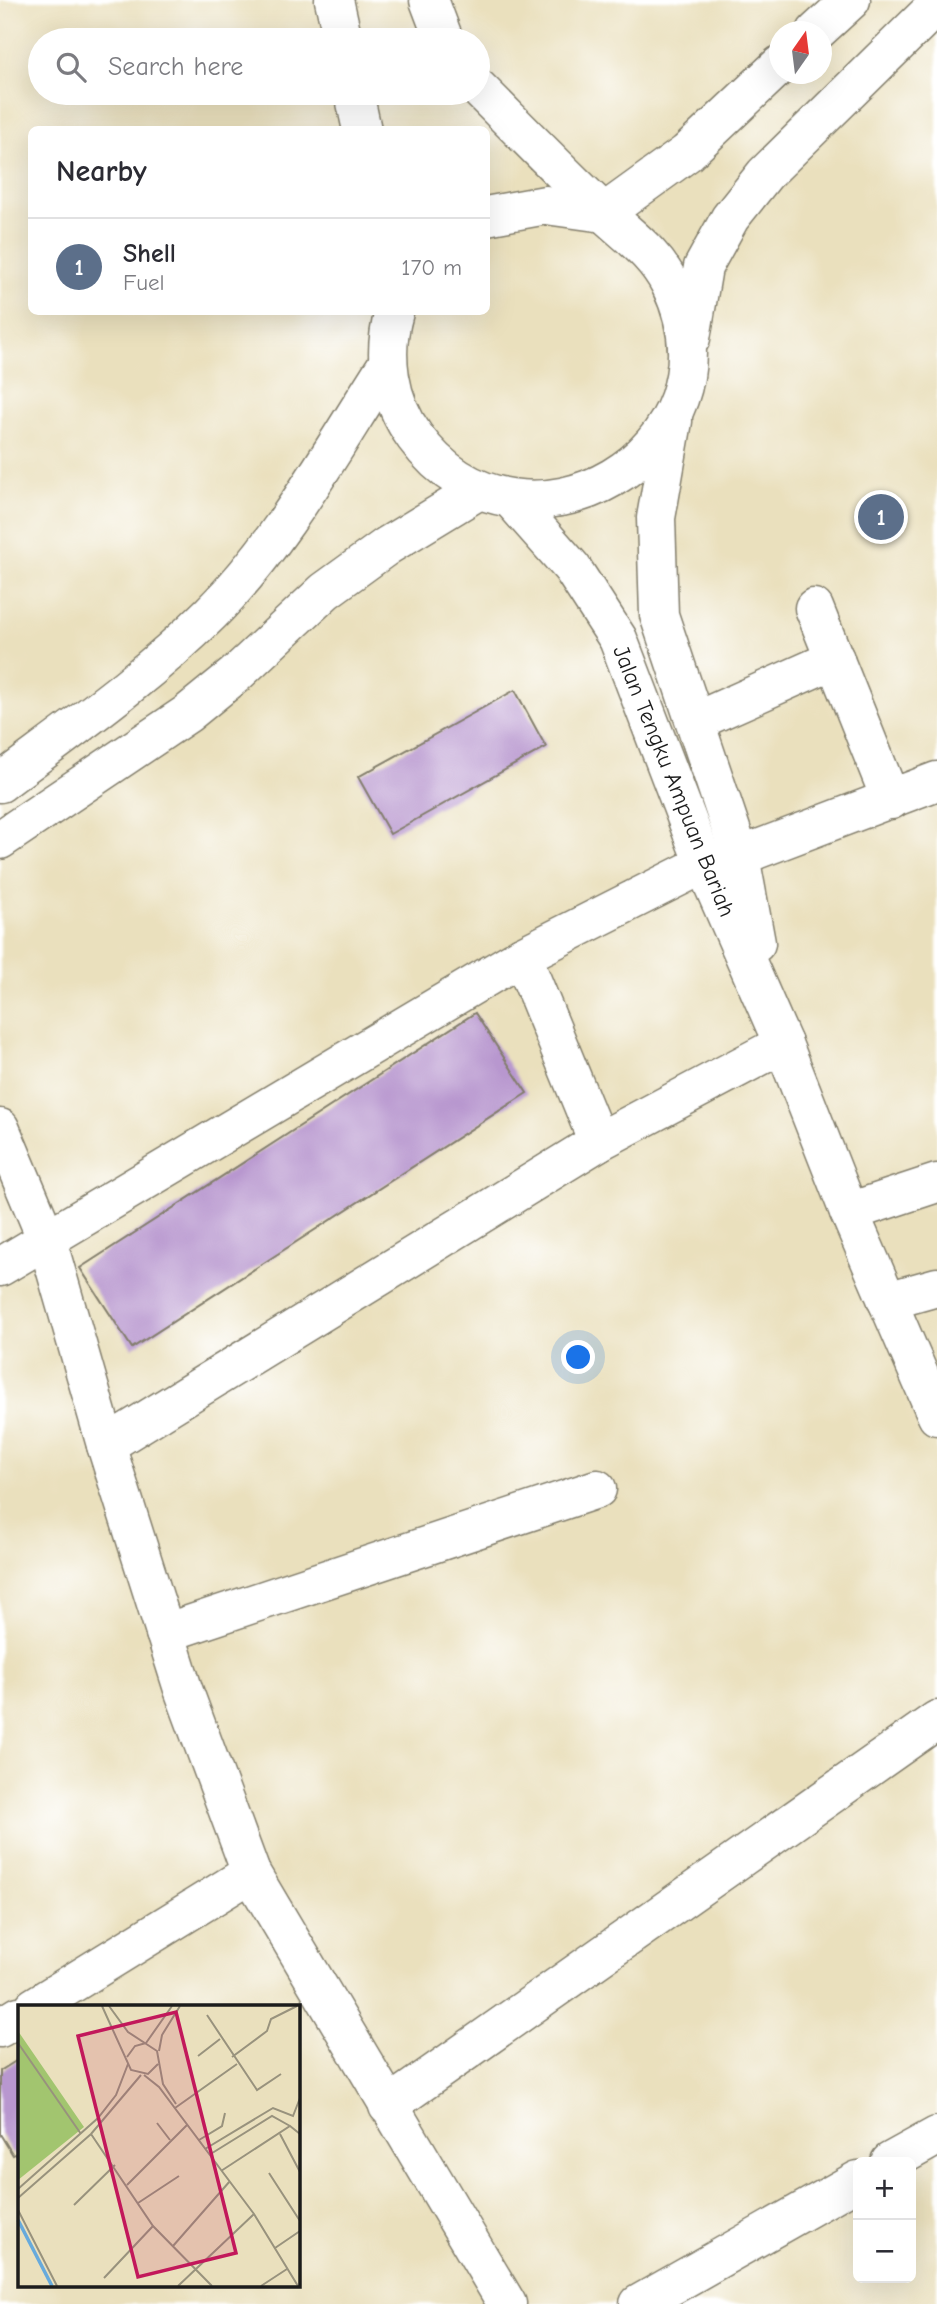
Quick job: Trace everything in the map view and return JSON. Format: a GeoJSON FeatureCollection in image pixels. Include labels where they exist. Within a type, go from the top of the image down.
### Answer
{"type":"FeatureCollection","features":[{"type":"Feature","properties":{"kind":"main road"},"geometry":{"type":"LineString","coordinates":[[334,0],[340,28]]}},
{"type":"Feature","properties":{"kind":"main road"},"geometry":{"type":"LineString","coordinates":[[429,0],[440,28]]}},
{"type":"Feature","properties":{"kind":"main road"},"geometry":{"type":"LineString","coordinates":[[828,21],[851,0]]}},
{"type":"Feature","properties":{"kind":"main road"},"geometry":{"type":"LineString","coordinates":[[393,315],[389,330],[387,363],[393,395],[406,425],[426,452],[450,474],[495,494],[545,500],[566,497],[608,482],[654,445],[675,413],[684,389],[703,267],[730,218],[765,174],[937,5]]}},
{"type":"Feature","properties":{"kind":"main road"},"geometry":{"type":"LineString","coordinates":[[490,215],[546,205],[604,213],[687,153],[769,75]]}},
{"type":"Feature","properties":{"kind":"main road"},"geometry":{"type":"LineString","coordinates":[[490,100],[604,213],[629,233],[669,282],[678,306],[688,354]]}},
{"type":"Feature","properties":{"kind":"main road"},"geometry":{"type":"LineString","coordinates":[[357,105],[361,126]]}},
{"type":"Feature","properties":{"kind":"main road"},"geometry":{"type":"LineString","coordinates":[[0,783],[140,678],[212,612],[263,552],[387,363]]}},
{"type":"Feature","properties":{"kind":"main road","name":"Jalan Tengku Ampuan Bariah"},"geometry":{"type":"LineString","coordinates":[[675,413],[656,518],[659,615],[696,721],[722,860],[767,1007],[887,1301],[925,1357],[937,1416]]}},
{"type":"Feature","properties":{"kind":"main road"},"geometry":{"type":"LineString","coordinates":[[0,840],[187,714],[236,675],[325,591],[398,538],[495,494]]}},
{"type":"Feature","properties":{"kind":"main road","name":"Jalan Tengku Ampuan Bariah"},"geometry":{"type":"LineString","coordinates":[[495,494],[572,568],[618,639],[722,860]]}},
{"type":"Feature","properties":{"kind":"main road"},"geometry":{"type":"LineString","coordinates":[[814,608],[891,800]]}},
{"type":"Feature","properties":{"kind":"main road"},"geometry":{"type":"LineString","coordinates":[[696,721],[835,659]]}},
{"type":"Feature","properties":{"kind":"main road"},"geometry":{"type":"LineString","coordinates":[[0,1267],[522,956],[722,860],[937,781]]}},
{"type":"Feature","properties":{"kind":"main road"},"geometry":{"type":"LineString","coordinates":[[522,956],[598,1142]]}},
{"type":"Feature","properties":{"kind":"main road"},"geometry":{"type":"LineString","coordinates":[[106,1445],[598,1142],[783,1044]]}},
{"type":"Feature","properties":{"kind":"main road"},"geometry":{"type":"LineString","coordinates":[[0,1128],[47,1240],[106,1445],[165,1633],[251,1873],[507,2304]]}},
{"type":"Feature","properties":{"kind":"main road"},"geometry":{"type":"LineString","coordinates":[[849,1212],[937,1183]]}},
{"type":"Feature","properties":{"kind":"main road"},"geometry":{"type":"LineString","coordinates":[[887,1301],[937,1287]]}},
{"type":"Feature","properties":{"kind":"main road"},"geometry":{"type":"LineString","coordinates":[[165,1633],[597,1489]]}},
{"type":"Feature","properties":{"kind":"main road"},"geometry":{"type":"LineString","coordinates":[[388,2106],[937,1720]]}},
{"type":"Feature","properties":{"kind":"main road"},"geometry":{"type":"LineString","coordinates":[[37,2005],[251,1873]]}},
{"type":"Feature","properties":{"kind":"main road"},"geometry":{"type":"LineString","coordinates":[[0,2028],[18,2017]]}},
{"type":"Feature","properties":{"kind":"main road"},"geometry":{"type":"LineString","coordinates":[[899,2157],[937,2136]]}},
{"type":"Feature","properties":{"kind":"main road"},"geometry":{"type":"LineString","coordinates":[[639,2304],[853,2183]]}},
{"type":"Feature","properties":{"kind":"building"},"geometry":{"type":"Polygon","coordinates":[[[515,690],[546,747],[390,834],[358,777],[515,690]]]}},
{"type":"Feature","properties":{"kind":"building"},"geometry":{"type":"Polygon","coordinates":[[[475,1013],[527,1093],[132,1348],[80,1268],[475,1013]]]}},
{"type":"Feature","properties":{"kind":"building"},"geometry":{"type":"Polygon","coordinates":[[[18,2060],[18,2152],[13,2155],[0,2134],[0,2071],[18,2060]]]}},
{"type":"Feature","properties":{"kind":"place","name":"Shell"},"geometry":{"type":"Point","coordinates":[881,517]}}]}
